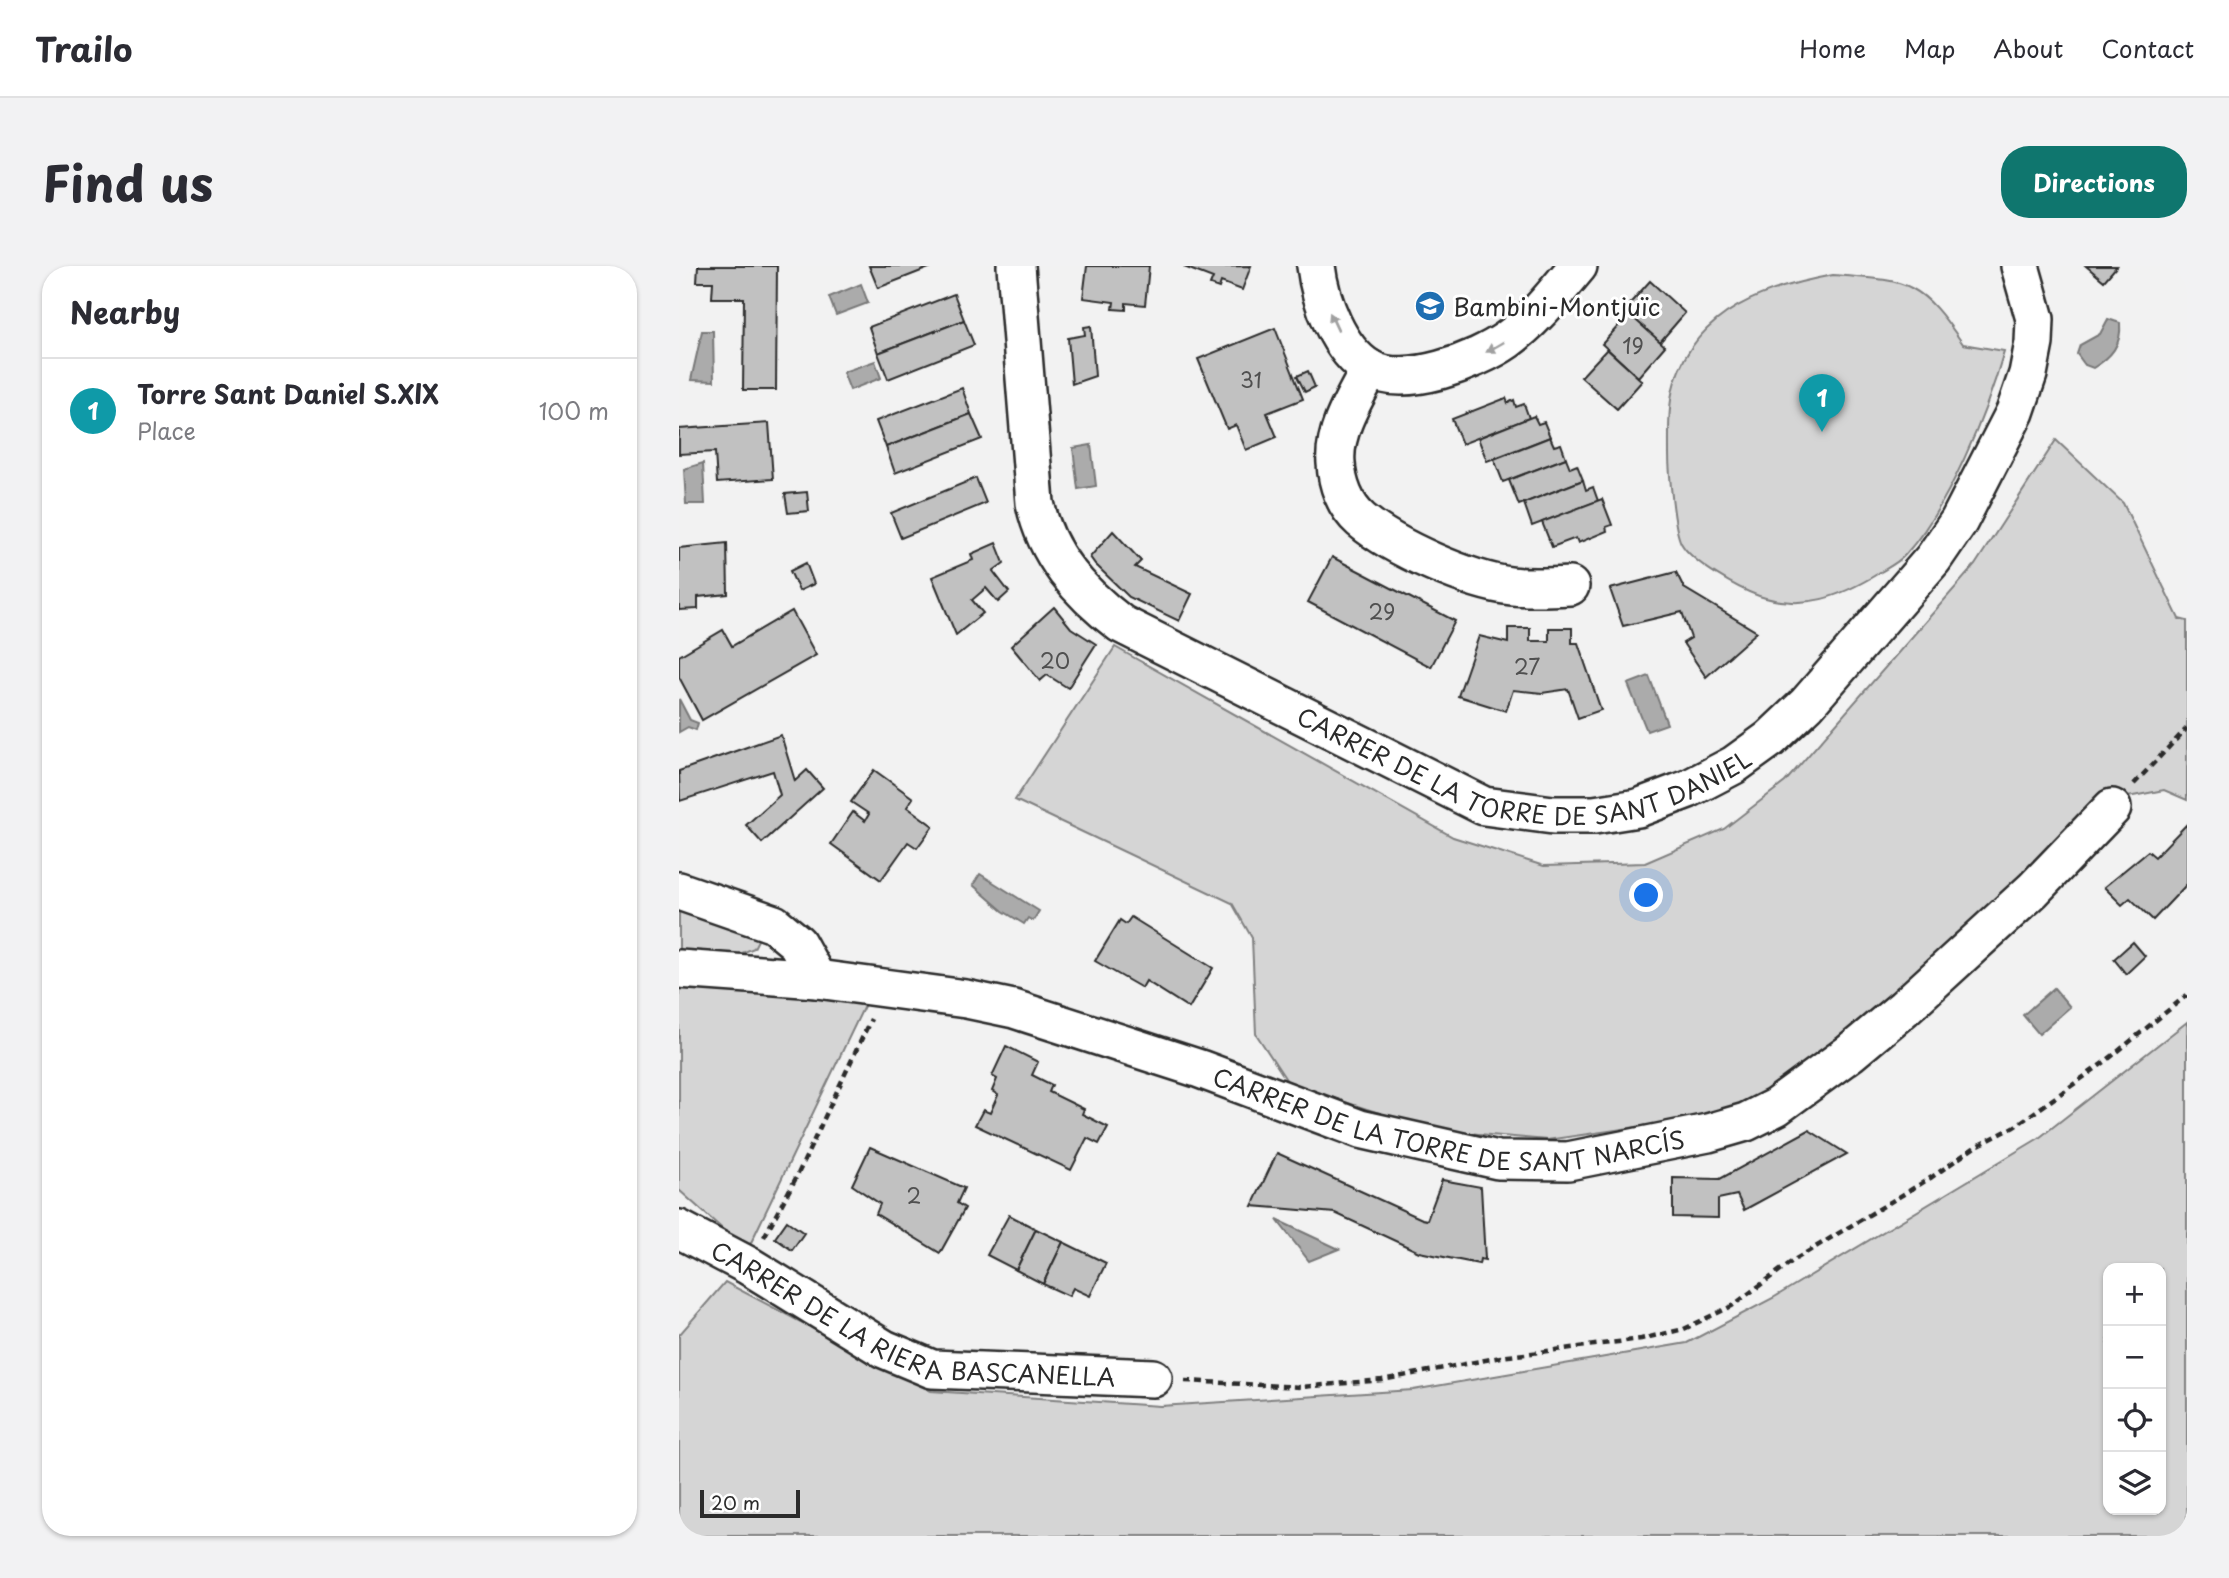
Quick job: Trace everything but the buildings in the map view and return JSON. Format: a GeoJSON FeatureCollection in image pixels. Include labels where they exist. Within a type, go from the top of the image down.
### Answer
{"type":"FeatureCollection","features":[{"type":"Feature","properties":{"kind":"street","name":"CARRER DE LA TORRE DE SANT DANIEL"},"geometry":{"type":"LineString","coordinates":[[1016,266],[1035,503],[1041,530],[1054,554],[1094,604],[1121,624],[1484,806],[1513,812],[1580,815],[1638,808],[1688,789],[1734,765],[1770,739],[1807,704],[1933,559],[1959,521],[2015,412],[2028,374],[2035,319],[2020,266]]}},
{"type":"Feature","properties":{"kind":"street"},"geometry":{"type":"LineString","coordinates":[[1316,266],[1336,327],[1349,349],[1370,369],[1391,375],[1446,370],[1476,358],[1529,323],[1578,266]]}},
{"type":"Feature","properties":{"kind":"street"},"geometry":{"type":"LineString","coordinates":[[1370,369],[1350,407],[1335,460],[1338,481],[1346,501],[1360,519],[1381,534],[1451,570],[1475,578],[1512,586],[1570,586]]}},
{"type":"Feature","properties":{"kind":"street","name":"CARRER DE LA TORRE DE SANT NARCÍS"},"geometry":{"type":"LineString","coordinates":[[679,969],[817,979],[884,991],[966,999],[1014,1009],[1200,1069],[1360,1129],[1403,1140],[1498,1160],[1535,1163],[1599,1157],[1746,1122],[1805,1088],[1904,1008],[2033,890],[2112,808]]}},
{"type":"Feature","properties":{"kind":"street"},"geometry":{"type":"LineString","coordinates":[[679,891],[761,918],[780,928],[797,943],[817,979]]}},
{"type":"Feature","properties":{"kind":"street","name":"CARRER DE LA RIERA BASCANELLA"},"geometry":{"type":"LineString","coordinates":[[679,1229],[748,1266],[884,1349],[932,1369],[1153,1378]]}},
{"type":"Feature","properties":{"kind":"path"},"geometry":{"type":"LineString","coordinates":[[2112,808],[2187,729]]}},
{"type":"Feature","properties":{"kind":"path"},"geometry":{"type":"LineString","coordinates":[[748,1266],[797,1176],[884,991]]}},
{"type":"Feature","properties":{"kind":"path"},"geometry":{"type":"LineString","coordinates":[[1153,1378],[1251,1387],[1328,1385],[1382,1380],[1501,1357],[1641,1339],[1683,1329],[1732,1306],[1794,1260],[1932,1177],[1975,1147],[2014,1127],[2106,1061],[2187,995]]}},
{"type":"Feature","properties":{"kind":"shaded area"},"geometry":{"type":"Polygon","coordinates":[[[1833,275],[1879,279],[1910,287],[1935,307],[1963,344],[2004,351],[1987,403],[1951,486],[1921,535],[1905,555],[1896,563],[1836,595],[1806,602],[1775,600],[1750,593],[1728,581],[1695,559],[1681,543],[1674,514],[1670,473],[1671,399],[1675,381],[1686,357],[1700,336],[1718,319],[1760,295],[1833,275]]]}},
{"type":"Feature","properties":{"kind":"shaded area"},"geometry":{"type":"Polygon","coordinates":[[[861,284],[868,303],[836,315],[829,297],[861,284]]]}},
{"type":"Feature","properties":{"kind":"shaded area"},"geometry":{"type":"Polygon","coordinates":[[[2108,319],[2120,323],[2119,338],[2114,350],[2093,368],[2085,365],[2077,354],[2080,345],[2100,334],[2108,319]]]}},
{"type":"Feature","properties":{"kind":"shaded area"},"geometry":{"type":"Polygon","coordinates":[[[702,331],[713,331],[714,381],[691,380],[702,331]]]}},
{"type":"Feature","properties":{"kind":"shaded area"},"geometry":{"type":"Polygon","coordinates":[[[875,361],[881,378],[850,390],[843,372],[875,361]]]}},
{"type":"Feature","properties":{"kind":"shaded area"},"geometry":{"type":"Polygon","coordinates":[[[2056,440],[2123,503],[2179,619],[2187,621],[2187,800],[2164,790],[2097,803],[1926,968],[1791,1079],[1726,1114],[1547,1140],[1432,1130],[1289,1084],[1256,1034],[1252,938],[1232,903],[1015,800],[1115,647],[1453,837],[1544,866],[1645,863],[1724,829],[1785,782],[1975,565],[2056,440]]]}},
{"type":"Feature","properties":{"kind":"shaded area"},"geometry":{"type":"Polygon","coordinates":[[[1091,445],[1096,486],[1078,489],[1073,448],[1091,445]]]}},
{"type":"Feature","properties":{"kind":"shaded area"},"geometry":{"type":"Polygon","coordinates":[[[703,463],[705,504],[686,504],[684,469],[703,463]]]}},
{"type":"Feature","properties":{"kind":"shaded area"},"geometry":{"type":"Polygon","coordinates":[[[1649,676],[1667,724],[1647,731],[1628,684],[1649,676]]]}},
{"type":"Feature","properties":{"kind":"shaded area"},"geometry":{"type":"Polygon","coordinates":[[[679,699],[690,720],[698,723],[696,730],[688,727],[679,732],[679,699]]]}},
{"type":"Feature","properties":{"kind":"shaded area"},"geometry":{"type":"Polygon","coordinates":[[[980,874],[1039,911],[1033,921],[1028,918],[1024,924],[1003,911],[973,885],[980,874]]]}},
{"type":"Feature","properties":{"kind":"shaded area"},"geometry":{"type":"Polygon","coordinates":[[[679,910],[754,935],[758,940],[754,948],[733,957],[679,955],[679,910]]]}},
{"type":"Feature","properties":{"kind":"shaded area"},"geometry":{"type":"Polygon","coordinates":[[[679,983],[833,995],[864,1006],[747,1251],[679,1190],[679,983]]]}},
{"type":"Feature","properties":{"kind":"shaded area"},"geometry":{"type":"Polygon","coordinates":[[[2054,988],[2070,1007],[2039,1034],[2023,1015],[2054,988]]]}},
{"type":"Feature","properties":{"kind":"shaded area"},"geometry":{"type":"Polygon","coordinates":[[[2187,1022],[2187,1536],[679,1536],[679,1335],[725,1282],[931,1391],[1160,1406],[1413,1390],[1687,1343],[1773,1298],[2039,1138],[2187,1022]]]}},
{"type":"Feature","properties":{"kind":"shaded area"},"geometry":{"type":"Polygon","coordinates":[[[1277,1220],[1339,1249],[1309,1261],[1277,1220]]]}},
{"type":"Feature","properties":{"kind":"place","name":"Bambini-Montjuïc"},"geometry":{"type":"Point","coordinates":[1430,306]}},
{"type":"Feature","properties":{"kind":"place","name":"Torre Sant Daniel S.XIX"},"geometry":{"type":"Point","coordinates":[1822,432]}}]}
